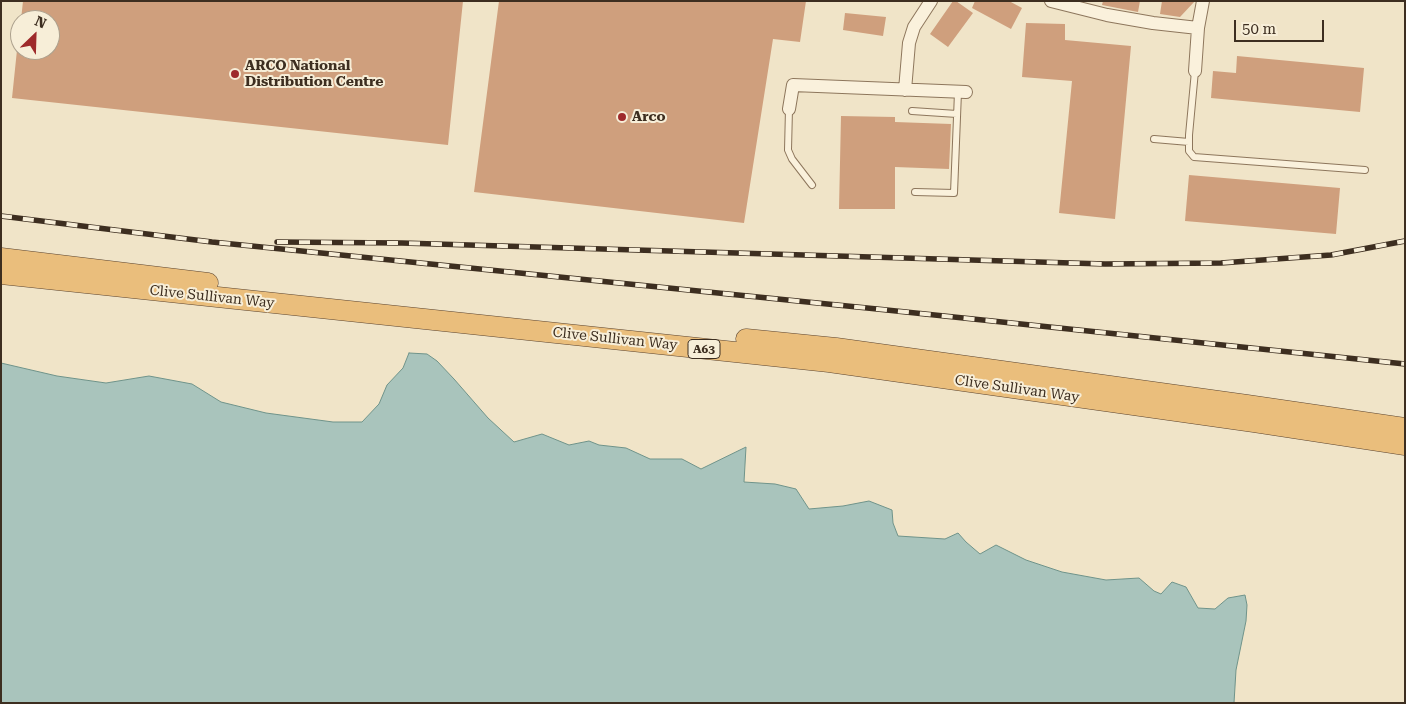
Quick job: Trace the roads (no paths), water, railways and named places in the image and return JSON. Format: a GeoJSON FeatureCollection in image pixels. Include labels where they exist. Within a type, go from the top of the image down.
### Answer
{"type":"FeatureCollection","features":[{"type":"Feature","properties":{"kind":"highway","name":"Clive Sullivan Way"},"geometry":{"type":"LineString","coordinates":[[1,258],[378,303],[836,348],[1405,428]]}},
{"type":"Feature","properties":{"kind":"highway","name":"Clive Sullivan Way"},"geometry":{"type":"LineString","coordinates":[[1,274],[829,362],[1405,445]]}},
{"type":"Feature","properties":{"kind":"street"},"geometry":{"type":"LineString","coordinates":[[905,90],[909,43],[914,27],[932,1]]}},
{"type":"Feature","properties":{"kind":"street"},"geometry":{"type":"LineString","coordinates":[[1051,1],[1107,15],[1198,28]]}},
{"type":"Feature","properties":{"kind":"street"},"geometry":{"type":"LineString","coordinates":[[1195,71],[1198,28],[1203,1]]}},
{"type":"Feature","properties":{"kind":"street"},"geometry":{"type":"LineString","coordinates":[[789,109],[794,85],[962,92]]}},
{"type":"Feature","properties":{"kind":"lane"},"geometry":{"type":"LineString","coordinates":[[1195,71],[1189,142],[1189,151],[1194,157],[1366,170]]}},
{"type":"Feature","properties":{"kind":"lane"},"geometry":{"type":"LineString","coordinates":[[915,192],[954,193],[957,114],[962,92]]}},
{"type":"Feature","properties":{"kind":"lane"},"geometry":{"type":"LineString","coordinates":[[789,109],[788,150],[792,160],[812,185]]}},
{"type":"Feature","properties":{"kind":"lane"},"geometry":{"type":"LineString","coordinates":[[912,111],[957,114]]}},
{"type":"Feature","properties":{"kind":"lane"},"geometry":{"type":"LineString","coordinates":[[1154,139],[1189,142]]}},
{"type":"Feature","properties":{"kind":"water"},"geometry":{"type":"Polygon","coordinates":[[[409,353],[427,354],[437,361],[488,418],[514,442],[542,434],[569,445],[589,441],[599,445],[626,448],[650,459],[682,459],[701,469],[746,447],[744,482],[775,484],[796,489],[809,509],[843,506],[869,501],[892,510],[893,523],[898,536],[945,539],[958,533],[980,554],[996,545],[1026,560],[1062,572],[1106,580],[1139,578],[1154,591],[1161,594],[1172,582],[1186,587],[1198,608],[1215,609],[1228,598],[1245,595],[1247,605],[1246,621],[1236,670],[1234,703],[1,703],[1,363],[57,376],[106,383],[149,376],[192,384],[221,402],[266,413],[333,422],[362,422],[379,404],[387,385],[403,368],[409,353]]]}},
{"type":"Feature","properties":{"kind":"railway"},"geometry":{"type":"LineString","coordinates":[[1,216],[212,242],[1405,364]]}},
{"type":"Feature","properties":{"kind":"railway"},"geometry":{"type":"LineString","coordinates":[[277,242],[402,243],[1105,264],[1221,263],[1331,255],[1405,241]]}},
{"type":"Feature","properties":{"kind":"place","name":"ARCO National Distribution Centre"},"geometry":{"type":"Point","coordinates":[235,74]}},
{"type":"Feature","properties":{"kind":"place","name":"Arco"},"geometry":{"type":"Point","coordinates":[622,117]}}]}
